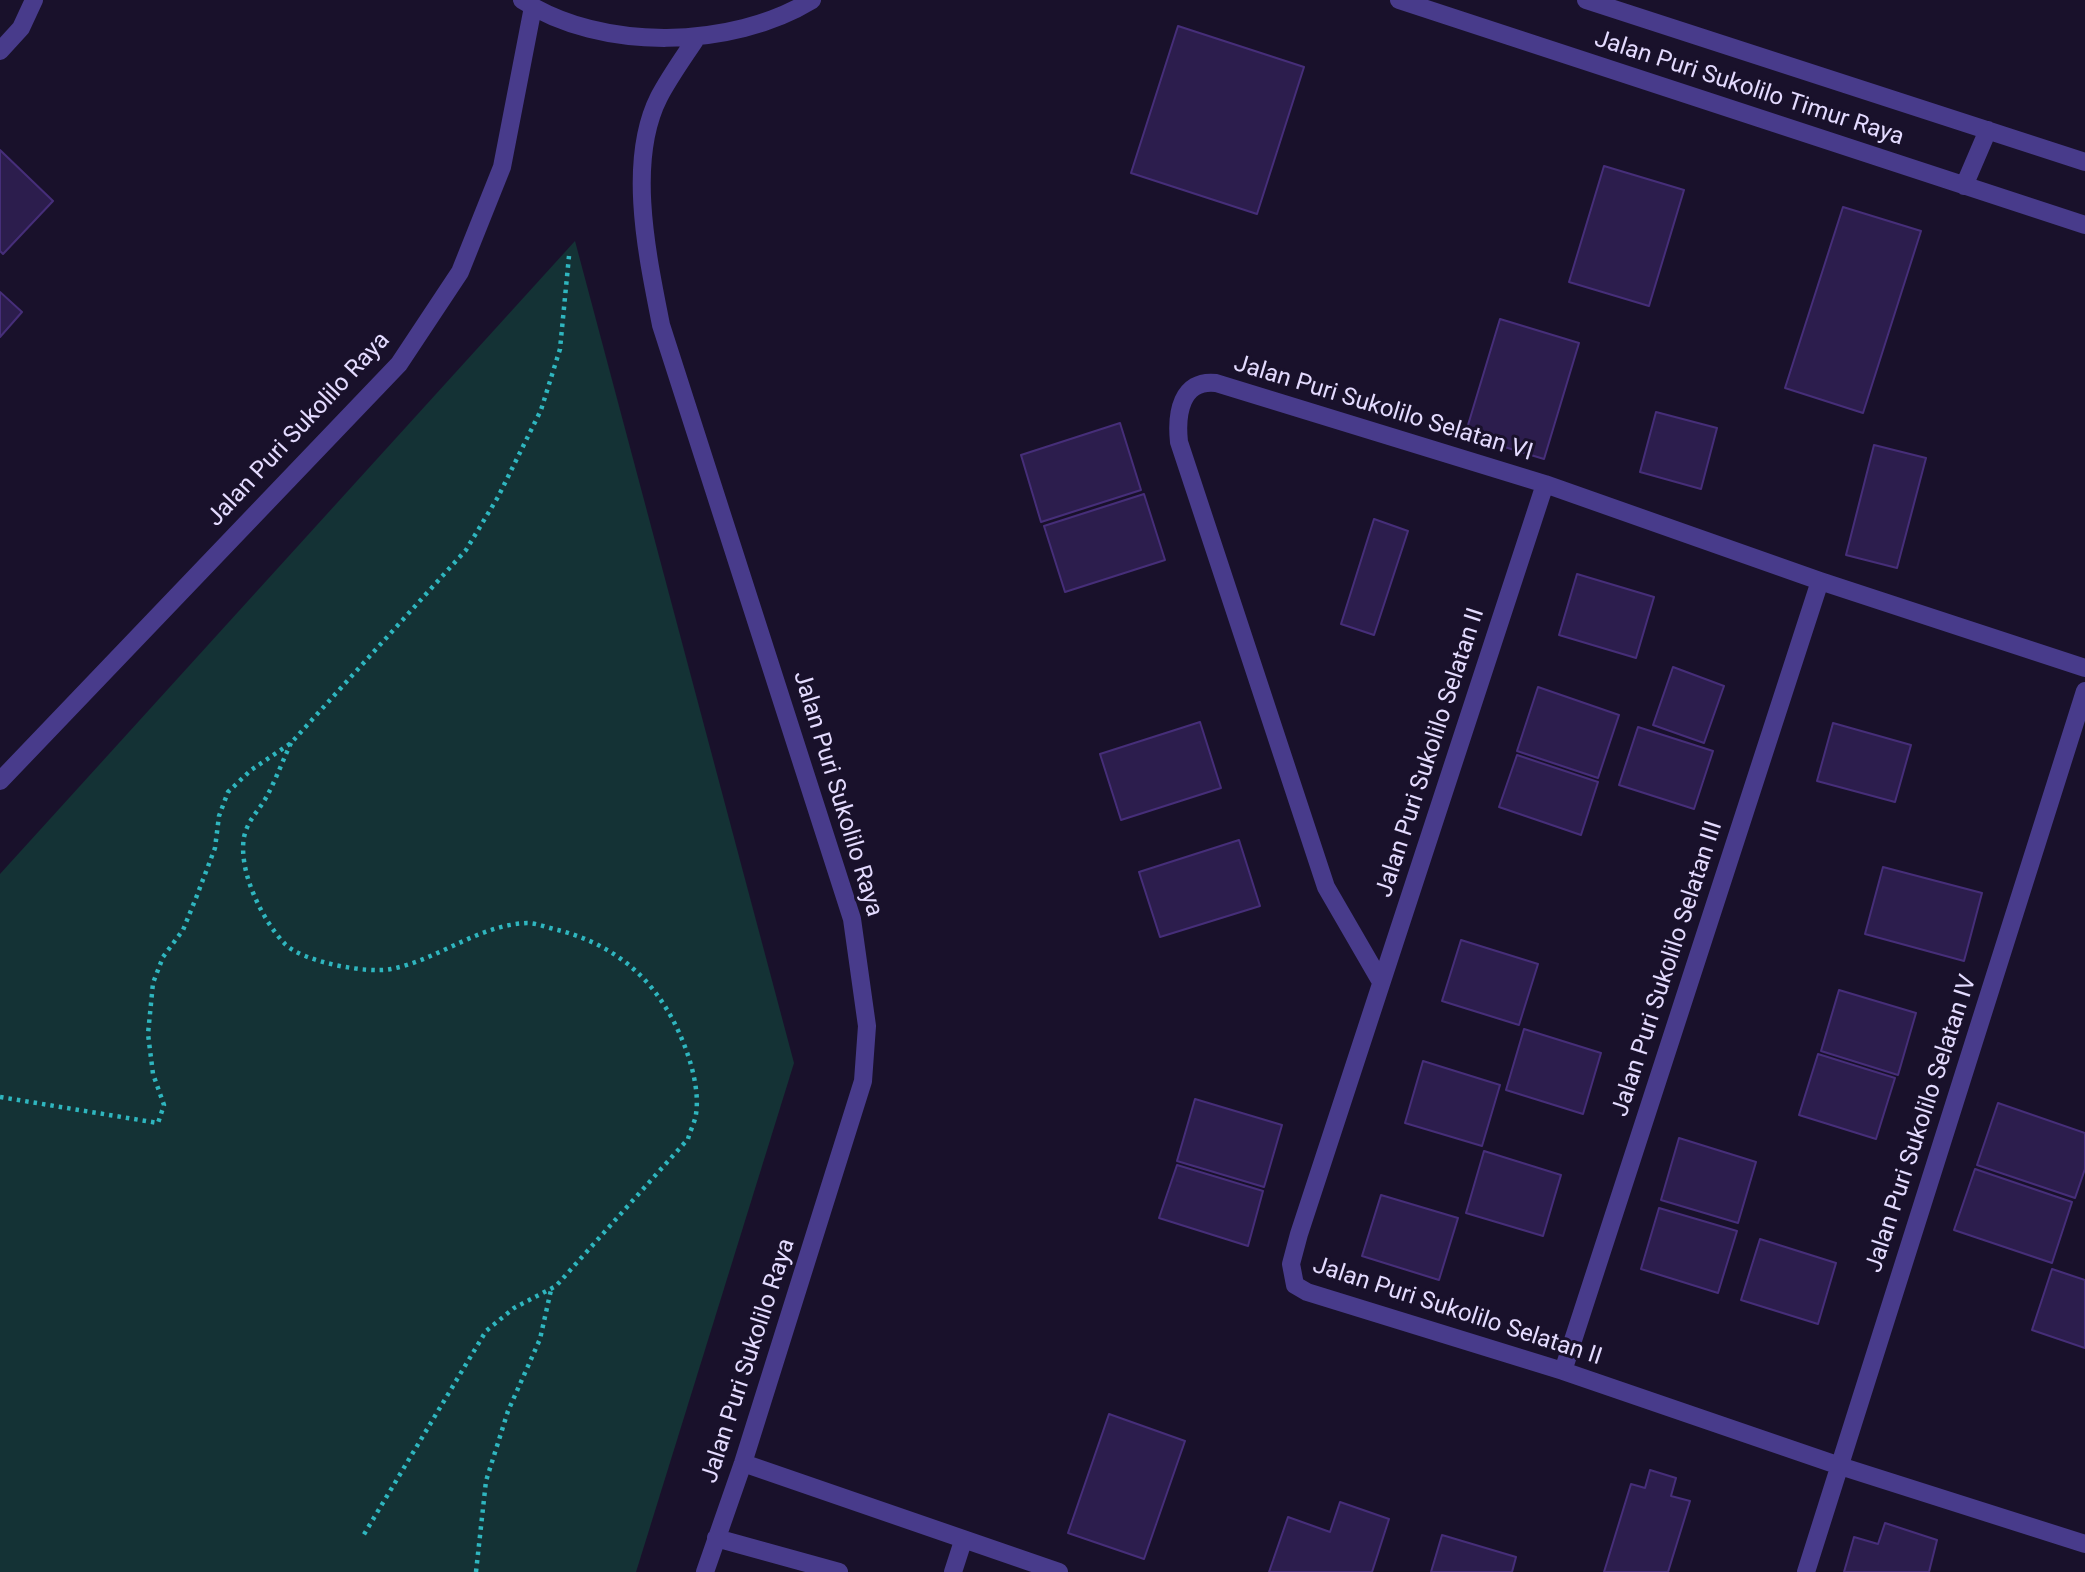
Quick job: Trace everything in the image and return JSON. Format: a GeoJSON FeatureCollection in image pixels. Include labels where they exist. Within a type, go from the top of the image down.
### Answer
{"type":"FeatureCollection","features":[{"type":"Feature","properties":{"kind":"street"},"geometry":{"type":"LineString","coordinates":[[0,51],[21,29],[34,0]]}},
{"type":"Feature","properties":{"kind":"street"},"geometry":{"type":"LineString","coordinates":[[527,4],[585,27],[640,38],[697,37],[750,27],[812,0]]}},
{"type":"Feature","properties":{"kind":"street","name":"Jalan Puri Sukolilo Timur Raya"},"geometry":{"type":"LineString","coordinates":[[1399,0],[2085,225]]}},
{"type":"Feature","properties":{"kind":"street","name":"Jalan Puri Sukolilo Timur Raya"},"geometry":{"type":"LineString","coordinates":[[1586,0],[2085,162]]}},
{"type":"Feature","properties":{"kind":"street","name":"Jalan Puri Sukolilo Raya"},"geometry":{"type":"LineString","coordinates":[[0,781],[399,364],[460,272],[502,167],[527,4]]}},
{"type":"Feature","properties":{"kind":"street","name":"Jalan Puri Sukolilo Raya"},"geometry":{"type":"LineString","coordinates":[[697,37],[658,98],[645,149],[644,235],[661,325],[852,919],[864,986],[867,1026],[863,1081],[743,1463],[705,1572]]}},
{"type":"Feature","properties":{"kind":"street"},"geometry":{"type":"LineString","coordinates":[[1964,186],[1988,130]]}},
{"type":"Feature","properties":{"kind":"street","name":"Jalan Puri Sukolilo Selatan VI"},"geometry":{"type":"LineString","coordinates":[[1381,982],[1326,887],[1179,442],[1177,427],[1183,399],[1192,385],[1204,381],[1216,383],[1545,484],[1820,581],[2085,668]]}},
{"type":"Feature","properties":{"kind":"street","name":"Jalan Puri Sukolilo Selatan II"},"geometry":{"type":"LineString","coordinates":[[1545,484],[1299,1234],[1292,1264],[1292,1280],[1295,1286],[1563,1371],[1840,1466],[2085,1544]]}},
{"type":"Feature","properties":{"kind":"street","name":"Jalan Puri Sukolilo Selatan III"},"geometry":{"type":"LineString","coordinates":[[1563,1371],[1820,581]]}},
{"type":"Feature","properties":{"kind":"street","name":"Jalan Puri Sukolilo Selatan IV"},"geometry":{"type":"LineString","coordinates":[[1806,1572],[2085,691]]}},
{"type":"Feature","properties":{"kind":"street"},"geometry":{"type":"LineString","coordinates":[[743,1463],[962,1541],[1059,1572]]}},
{"type":"Feature","properties":{"kind":"street"},"geometry":{"type":"LineString","coordinates":[[716,1538],[839,1572]]}},
{"type":"Feature","properties":{"kind":"street"},"geometry":{"type":"LineString","coordinates":[[953,1572],[962,1541]]}},
{"type":"Feature","properties":{"kind":"path"},"geometry":{"type":"LineString","coordinates":[[0,1097],[158,1124],[164,1105],[153,1074],[148,1034],[153,983],[163,957],[183,930],[215,848],[219,816],[228,792],[251,769],[291,743],[466,550],[499,497],[541,410],[560,349],[569,256]]}},
{"type":"Feature","properties":{"kind":"path"},"geometry":{"type":"LineString","coordinates":[[291,743],[265,799],[250,816],[244,839],[245,865],[261,909],[286,945],[318,959],[364,971],[392,969],[503,926],[530,923],[580,936],[621,956],[656,991],[680,1031],[693,1075],[696,1113],[688,1139],[551,1289],[514,1308],[486,1331],[363,1536]]}},
{"type":"Feature","properties":{"kind":"path"},"geometry":{"type":"LineString","coordinates":[[476,1572],[486,1481],[508,1411],[540,1339],[551,1289]]}},
{"type":"Feature","properties":{"kind":"green space"},"geometry":{"type":"Polygon","coordinates":[[[575,241],[794,1063],[636,1572],[0,1572],[0,874],[575,241]]]}},
{"type":"Feature","properties":{"kind":"building"},"geometry":{"type":"Polygon","coordinates":[[[1178,26],[1304,67],[1257,214],[1131,173],[1178,26]]]}},
{"type":"Feature","properties":{"kind":"building"},"geometry":{"type":"Polygon","coordinates":[[[0,150],[53,201],[3,254],[0,251],[0,150]]]}},
{"type":"Feature","properties":{"kind":"building"},"geometry":{"type":"Polygon","coordinates":[[[1604,166],[1684,190],[1649,306],[1569,282],[1604,166]]]}},
{"type":"Feature","properties":{"kind":"building"},"geometry":{"type":"Polygon","coordinates":[[[1843,207],[1921,231],[1863,413],[1785,388],[1843,207]]]}},
{"type":"Feature","properties":{"kind":"building"},"geometry":{"type":"Polygon","coordinates":[[[0,292],[22,312],[0,337],[0,292]]]}},
{"type":"Feature","properties":{"kind":"building"},"geometry":{"type":"Polygon","coordinates":[[[1500,319],[1579,343],[1544,459],[1465,435],[1500,319]]]}},
{"type":"Feature","properties":{"kind":"building"},"geometry":{"type":"Polygon","coordinates":[[[1656,412],[1717,428],[1701,489],[1640,472],[1656,412]]]}},
{"type":"Feature","properties":{"kind":"building"},"geometry":{"type":"Polygon","coordinates":[[[1120,423],[1141,490],[1041,522],[1021,455],[1120,423]]]}},
{"type":"Feature","properties":{"kind":"building"},"geometry":{"type":"Polygon","coordinates":[[[1874,445],[1926,458],[1897,568],[1846,555],[1874,445]]]}},
{"type":"Feature","properties":{"kind":"building"},"geometry":{"type":"Polygon","coordinates":[[[1144,494],[1165,560],[1065,592],[1044,526],[1144,494]]]}},
{"type":"Feature","properties":{"kind":"building"},"geometry":{"type":"Polygon","coordinates":[[[1374,519],[1408,531],[1374,635],[1341,624],[1374,519]]]}},
{"type":"Feature","properties":{"kind":"building"},"geometry":{"type":"Polygon","coordinates":[[[1577,574],[1654,597],[1636,658],[1559,635],[1577,574]]]}},
{"type":"Feature","properties":{"kind":"building"},"geometry":{"type":"Polygon","coordinates":[[[1673,667],[1724,686],[1704,743],[1653,725],[1673,667]]]}},
{"type":"Feature","properties":{"kind":"building"},"geometry":{"type":"Polygon","coordinates":[[[1538,687],[1619,715],[1598,778],[1517,751],[1538,687]]]}},
{"type":"Feature","properties":{"kind":"building"},"geometry":{"type":"Polygon","coordinates":[[[1200,722],[1221,788],[1121,820],[1100,754],[1200,722]]]}},
{"type":"Feature","properties":{"kind":"building"},"geometry":{"type":"Polygon","coordinates":[[[1833,723],[1911,745],[1895,802],[1817,781],[1833,723]]]}},
{"type":"Feature","properties":{"kind":"building"},"geometry":{"type":"Polygon","coordinates":[[[1638,727],[1713,751],[1694,809],[1619,785],[1638,727]]]}},
{"type":"Feature","properties":{"kind":"building"},"geometry":{"type":"Polygon","coordinates":[[[1517,755],[1598,782],[1581,835],[1499,807],[1517,755]]]}},
{"type":"Feature","properties":{"kind":"building"},"geometry":{"type":"Polygon","coordinates":[[[1239,840],[1260,906],[1160,937],[1139,872],[1239,840]]]}},
{"type":"Feature","properties":{"kind":"building"},"geometry":{"type":"Polygon","coordinates":[[[1883,867],[1982,893],[1964,961],[1865,934],[1883,867]]]}},
{"type":"Feature","properties":{"kind":"building"},"geometry":{"type":"Polygon","coordinates":[[[1461,940],[1538,964],[1519,1025],[1442,1001],[1461,940]]]}},
{"type":"Feature","properties":{"kind":"building"},"geometry":{"type":"Polygon","coordinates":[[[1839,990],[1916,1013],[1898,1075],[1821,1051],[1839,990]]]}},
{"type":"Feature","properties":{"kind":"building"},"geometry":{"type":"Polygon","coordinates":[[[1524,1029],[1601,1053],[1583,1114],[1506,1090],[1524,1029]]]}},
{"type":"Feature","properties":{"kind":"building"},"geometry":{"type":"Polygon","coordinates":[[[1818,1054],[1895,1078],[1876,1139],[1799,1115],[1818,1054]]]}},
{"type":"Feature","properties":{"kind":"building"},"geometry":{"type":"Polygon","coordinates":[[[1423,1061],[1500,1085],[1482,1146],[1405,1123],[1423,1061]]]}},
{"type":"Feature","properties":{"kind":"building"},"geometry":{"type":"Polygon","coordinates":[[[1195,1099],[1282,1125],[1264,1187],[1177,1161],[1195,1099]]]}},
{"type":"Feature","properties":{"kind":"building"},"geometry":{"type":"Polygon","coordinates":[[[1998,1103],[2085,1133],[2085,1169],[2075,1198],[1977,1165],[1998,1103]]]}},
{"type":"Feature","properties":{"kind":"building"},"geometry":{"type":"Polygon","coordinates":[[[1679,1138],[1756,1162],[1738,1223],[1661,1200],[1679,1138]]]}},
{"type":"Feature","properties":{"kind":"building"},"geometry":{"type":"Polygon","coordinates":[[[1484,1151],[1561,1175],[1543,1236],[1466,1213],[1484,1151]]]}},
{"type":"Feature","properties":{"kind":"building"},"geometry":{"type":"Polygon","coordinates":[[[1177,1165],[1263,1191],[1248,1246],[1159,1218],[1177,1165]]]}},
{"type":"Feature","properties":{"kind":"building"},"geometry":{"type":"Polygon","coordinates":[[[1975,1169],[2072,1202],[2052,1263],[1954,1230],[1975,1169]]]}},
{"type":"Feature","properties":{"kind":"building"},"geometry":{"type":"Polygon","coordinates":[[[1381,1195],[1458,1218],[1439,1280],[1362,1256],[1381,1195]]]}},
{"type":"Feature","properties":{"kind":"building"},"geometry":{"type":"Polygon","coordinates":[[[1659,1208],[1737,1231],[1718,1293],[1641,1269],[1659,1208]]]}},
{"type":"Feature","properties":{"kind":"building"},"geometry":{"type":"Polygon","coordinates":[[[1760,1239],[1836,1263],[1818,1324],[1741,1300],[1760,1239]]]}},
{"type":"Feature","properties":{"kind":"building"},"geometry":{"type":"Polygon","coordinates":[[[2052,1269],[2085,1280],[2085,1348],[2032,1330],[2052,1269]]]}},
{"type":"Feature","properties":{"kind":"building"},"geometry":{"type":"Polygon","coordinates":[[[1109,1414],[1185,1441],[1144,1559],[1068,1533],[1109,1414]]]}},
{"type":"Feature","properties":{"kind":"building"},"geometry":{"type":"Polygon","coordinates":[[[1650,1470],[1676,1478],[1671,1496],[1690,1501],[1668,1572],[1604,1572],[1631,1484],[1645,1488],[1650,1470]]]}},
{"type":"Feature","properties":{"kind":"building"},"geometry":{"type":"Polygon","coordinates":[[[1340,1502],[1389,1519],[1372,1572],[1269,1572],[1288,1517],[1330,1532],[1340,1502]]]}},
{"type":"Feature","properties":{"kind":"building"},"geometry":{"type":"Polygon","coordinates":[[[1885,1523],[1937,1540],[1929,1572],[1844,1572],[1854,1537],[1878,1544],[1885,1523]]]}},
{"type":"Feature","properties":{"kind":"building"},"geometry":{"type":"Polygon","coordinates":[[[1442,1535],[1516,1557],[1512,1572],[1431,1572],[1442,1535]]]}}]}
